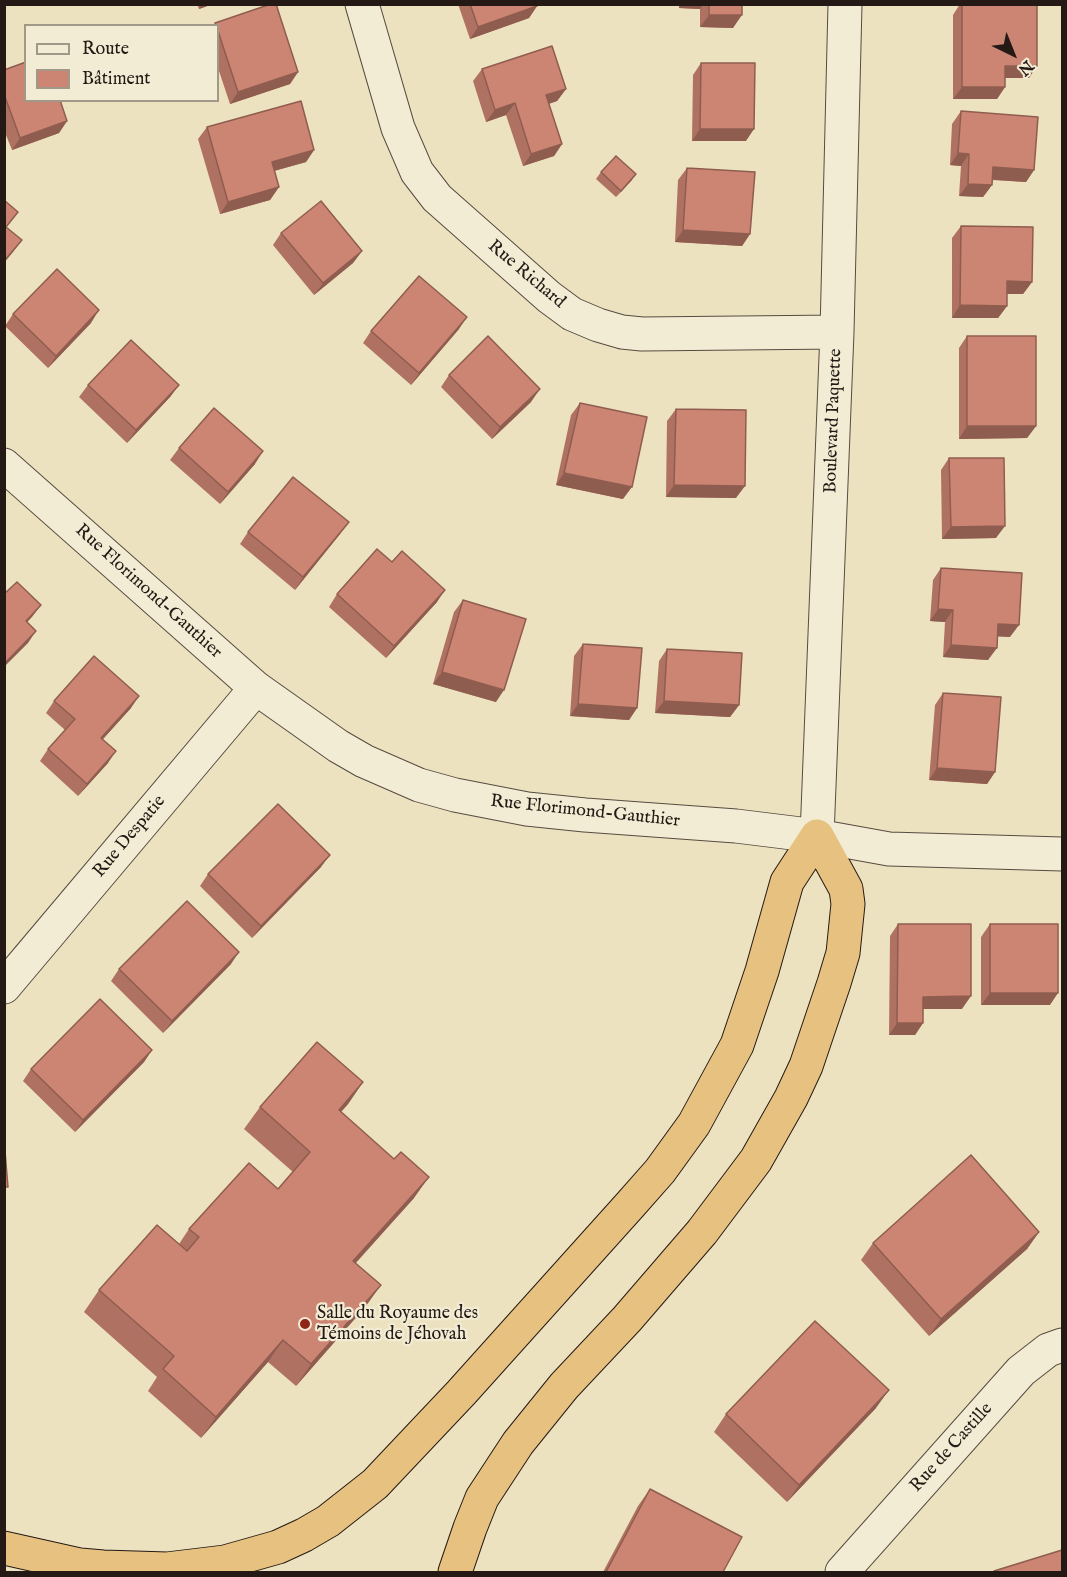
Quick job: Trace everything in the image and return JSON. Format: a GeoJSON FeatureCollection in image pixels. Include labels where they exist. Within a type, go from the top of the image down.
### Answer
{"type":"FeatureCollection","features":[{"type":"Feature","properties":{"kind":"highway"},"geometry":{"type":"LineString","coordinates":[[4,1548],[80,1566],[169,1571],[225,1562],[278,1547],[320,1526],[352,1503],[406,1452],[630,1205],[694,1124],[737,1046],[750,1010],[787,882],[817,836],[846,889],[848,904],[843,953],[806,1066],[791,1098],[756,1160],[702,1232],[564,1386],[518,1443],[482,1498],[455,1572]]}},
{"type":"Feature","properties":{"kind":"street","name":"Rue Richard"},"geometry":{"type":"LineString","coordinates":[[362,4],[398,128],[417,172],[437,198],[549,297],[572,314],[598,326],[642,334],[837,332]]}},
{"type":"Feature","properties":{"kind":"street","name":"Boulevard Paquette"},"geometry":{"type":"LineString","coordinates":[[817,836],[837,332],[845,4]]}},
{"type":"Feature","properties":{"kind":"street","name":"Rue Florimond-Gauthier"},"geometry":{"type":"LineString","coordinates":[[4,465],[256,688],[314,730],[364,761],[419,785],[455,795],[544,811],[736,826],[817,836],[888,849],[1062,855]]}},
{"type":"Feature","properties":{"kind":"street","name":"Rue Despatie"},"geometry":{"type":"LineString","coordinates":[[4,987],[256,688]]}},
{"type":"Feature","properties":{"kind":"street","name":"Rue de Castille"},"geometry":{"type":"LineString","coordinates":[[852,1569],[1021,1371],[1048,1350],[1062,1345]]}},
{"type":"Feature","properties":{"kind":"building"},"geometry":{"type":"Polygon","coordinates":[[[276,4],[298,72],[238,92],[219,34],[219,24],[215,23],[276,4]]]}},
{"type":"Feature","properties":{"kind":"building"},"geometry":{"type":"Polygon","coordinates":[[[470,4],[537,4],[537,6],[478,27],[470,4]]]}},
{"type":"Feature","properties":{"kind":"building"},"geometry":{"type":"Polygon","coordinates":[[[709,4],[742,4],[742,15],[709,15],[709,4]]]}},
{"type":"Feature","properties":{"kind":"building"},"geometry":{"type":"Polygon","coordinates":[[[962,4],[1037,4],[1037,66],[1005,66],[1005,87],[962,87],[962,4]]]}},
{"type":"Feature","properties":{"kind":"building"},"geometry":{"type":"Polygon","coordinates":[[[552,46],[566,89],[546,95],[562,144],[531,154],[515,103],[495,110],[482,69],[552,46]]]}},
{"type":"Feature","properties":{"kind":"building"},"geometry":{"type":"Polygon","coordinates":[[[24,63],[24,102],[61,102],[67,121],[20,138],[4,94],[4,70],[24,63]]]}},
{"type":"Feature","properties":{"kind":"building"},"geometry":{"type":"Polygon","coordinates":[[[701,63],[755,63],[754,129],[700,129],[701,63]]]}},
{"type":"Feature","properties":{"kind":"building"},"geometry":{"type":"Polygon","coordinates":[[[301,101],[314,150],[272,162],[279,187],[228,202],[207,127],[301,101]]]}},
{"type":"Feature","properties":{"kind":"building"},"geometry":{"type":"Polygon","coordinates":[[[961,111],[1038,117],[1034,170],[993,167],[992,185],[968,184],[969,154],[958,153],[961,111]]]}},
{"type":"Feature","properties":{"kind":"building"},"geometry":{"type":"Polygon","coordinates":[[[616,156],[636,174],[621,191],[601,172],[616,156]]]}},
{"type":"Feature","properties":{"kind":"building"},"geometry":{"type":"Polygon","coordinates":[[[687,168],[755,172],[750,234],[683,230],[687,168]]]}},
{"type":"Feature","properties":{"kind":"building"},"geometry":{"type":"Polygon","coordinates":[[[4,200],[18,212],[6,227],[22,240],[4,261],[4,200]]]}},
{"type":"Feature","properties":{"kind":"building"},"geometry":{"type":"Polygon","coordinates":[[[321,201],[362,251],[323,283],[281,233],[321,201]]]}},
{"type":"Feature","properties":{"kind":"building"},"geometry":{"type":"Polygon","coordinates":[[[961,226],[1033,227],[1032,282],[1007,281],[1007,306],[960,305],[961,226]]]}},
{"type":"Feature","properties":{"kind":"building"},"geometry":{"type":"Polygon","coordinates":[[[57,269],[99,310],[56,356],[13,314],[57,269]]]}},
{"type":"Feature","properties":{"kind":"building"},"geometry":{"type":"Polygon","coordinates":[[[419,276],[467,317],[419,373],[371,331],[419,276]]]}},
{"type":"Feature","properties":{"kind":"building"},"geometry":{"type":"Polygon","coordinates":[[[488,336],[540,389],[500,427],[449,375],[488,336]]]}},
{"type":"Feature","properties":{"kind":"building"},"geometry":{"type":"Polygon","coordinates":[[[967,336],[1036,336],[1036,426],[967,426],[967,336]]]}},
{"type":"Feature","properties":{"kind":"building"},"geometry":{"type":"Polygon","coordinates":[[[131,340],[179,385],[136,430],[88,385],[131,340]]]}},
{"type":"Feature","properties":{"kind":"building"},"geometry":{"type":"Polygon","coordinates":[[[580,403],[647,417],[632,487],[564,473],[580,403]]]}},
{"type":"Feature","properties":{"kind":"building"},"geometry":{"type":"Polygon","coordinates":[[[214,408],[263,451],[228,492],[179,448],[214,408]]]}},
{"type":"Feature","properties":{"kind":"building"},"geometry":{"type":"Polygon","coordinates":[[[676,409],[746,410],[745,486],[674,485],[676,409]]]}},
{"type":"Feature","properties":{"kind":"building"},"geometry":{"type":"Polygon","coordinates":[[[949,458],[1004,458],[1005,526],[951,527],[949,458]]]}},
{"type":"Feature","properties":{"kind":"building"},"geometry":{"type":"Polygon","coordinates":[[[293,477],[349,522],[303,577],[248,532],[293,477]]]}},
{"type":"Feature","properties":{"kind":"building"},"geometry":{"type":"Polygon","coordinates":[[[377,549],[392,562],[402,551],[445,590],[394,646],[337,594],[377,549]]]}},
{"type":"Feature","properties":{"kind":"building"},"geometry":{"type":"Polygon","coordinates":[[[941,568],[1022,573],[1019,625],[998,624],[997,648],[951,645],[953,610],[938,609],[941,568]]]}},
{"type":"Feature","properties":{"kind":"building"},"geometry":{"type":"Polygon","coordinates":[[[17,582],[41,605],[26,621],[36,631],[4,664],[4,594],[17,582]]]}},
{"type":"Feature","properties":{"kind":"building"},"geometry":{"type":"Polygon","coordinates":[[[463,600],[526,619],[504,690],[442,672],[463,600]]]}},
{"type":"Feature","properties":{"kind":"building"},"geometry":{"type":"Polygon","coordinates":[[[583,644],[642,648],[637,708],[578,704],[583,644]]]}},
{"type":"Feature","properties":{"kind":"building"},"geometry":{"type":"Polygon","coordinates":[[[667,649],[742,653],[739,705],[664,701],[667,649]]]}},
{"type":"Feature","properties":{"kind":"building"},"geometry":{"type":"Polygon","coordinates":[[[94,656],[139,696],[101,738],[116,751],[87,784],[48,749],[75,719],[54,701],[94,656]]]}},
{"type":"Feature","properties":{"kind":"building"},"geometry":{"type":"Polygon","coordinates":[[[943,693],[1001,697],[995,772],[937,768],[943,693]]]}},
{"type":"Feature","properties":{"kind":"building"},"geometry":{"type":"Polygon","coordinates":[[[278,804],[330,855],[261,926],[208,874],[278,804]]]}},
{"type":"Feature","properties":{"kind":"building"},"geometry":{"type":"Polygon","coordinates":[[[187,901],[239,952],[172,1021],[119,969],[187,901]]]}},
{"type":"Feature","properties":{"kind":"building"},"geometry":{"type":"Polygon","coordinates":[[[898,924],[971,924],[971,996],[923,997],[923,1023],[897,1023],[898,924]]]}},
{"type":"Feature","properties":{"kind":"building"},"geometry":{"type":"Polygon","coordinates":[[[990,924],[1058,924],[1058,993],[990,993],[990,924]]]}},
{"type":"Feature","properties":{"kind":"building"},"geometry":{"type":"Polygon","coordinates":[[[100,999],[152,1050],[83,1120],[31,1069],[100,999]]]}},
{"type":"Feature","properties":{"kind":"building"},"geometry":{"type":"Polygon","coordinates":[[[317,1042],[363,1082],[339,1110],[394,1159],[401,1152],[429,1177],[353,1261],[381,1285],[311,1364],[283,1340],[216,1417],[163,1369],[174,1356],[99,1290],[157,1225],[187,1251],[199,1237],[189,1229],[249,1163],[278,1189],[310,1152],[260,1107],[317,1042]]]}},
{"type":"Feature","properties":{"kind":"building"},"geometry":{"type":"Polygon","coordinates":[[[4,1139],[8,1187],[4,1187],[4,1139]]]}},
{"type":"Feature","properties":{"kind":"building"},"geometry":{"type":"Polygon","coordinates":[[[971,1155],[1039,1232],[941,1319],[873,1243],[971,1155]]]}},
{"type":"Feature","properties":{"kind":"building"},"geometry":{"type":"Polygon","coordinates":[[[815,1321],[889,1390],[799,1485],[726,1414],[815,1321]]]}},
{"type":"Feature","properties":{"kind":"building"},"geometry":{"type":"Polygon","coordinates":[[[650,1489],[742,1537],[723,1572],[606,1572],[650,1489]]]}},
{"type":"Feature","properties":{"kind":"building"},"geometry":{"type":"Polygon","coordinates":[[[1062,1550],[1062,1572],[994,1572],[994,1571],[1062,1550]]]}},
{"type":"Feature","properties":{"kind":"place","name":"Salle du Royaume des Témoins de Jéhovah"},"geometry":{"type":"Point","coordinates":[305,1324]}}]}
